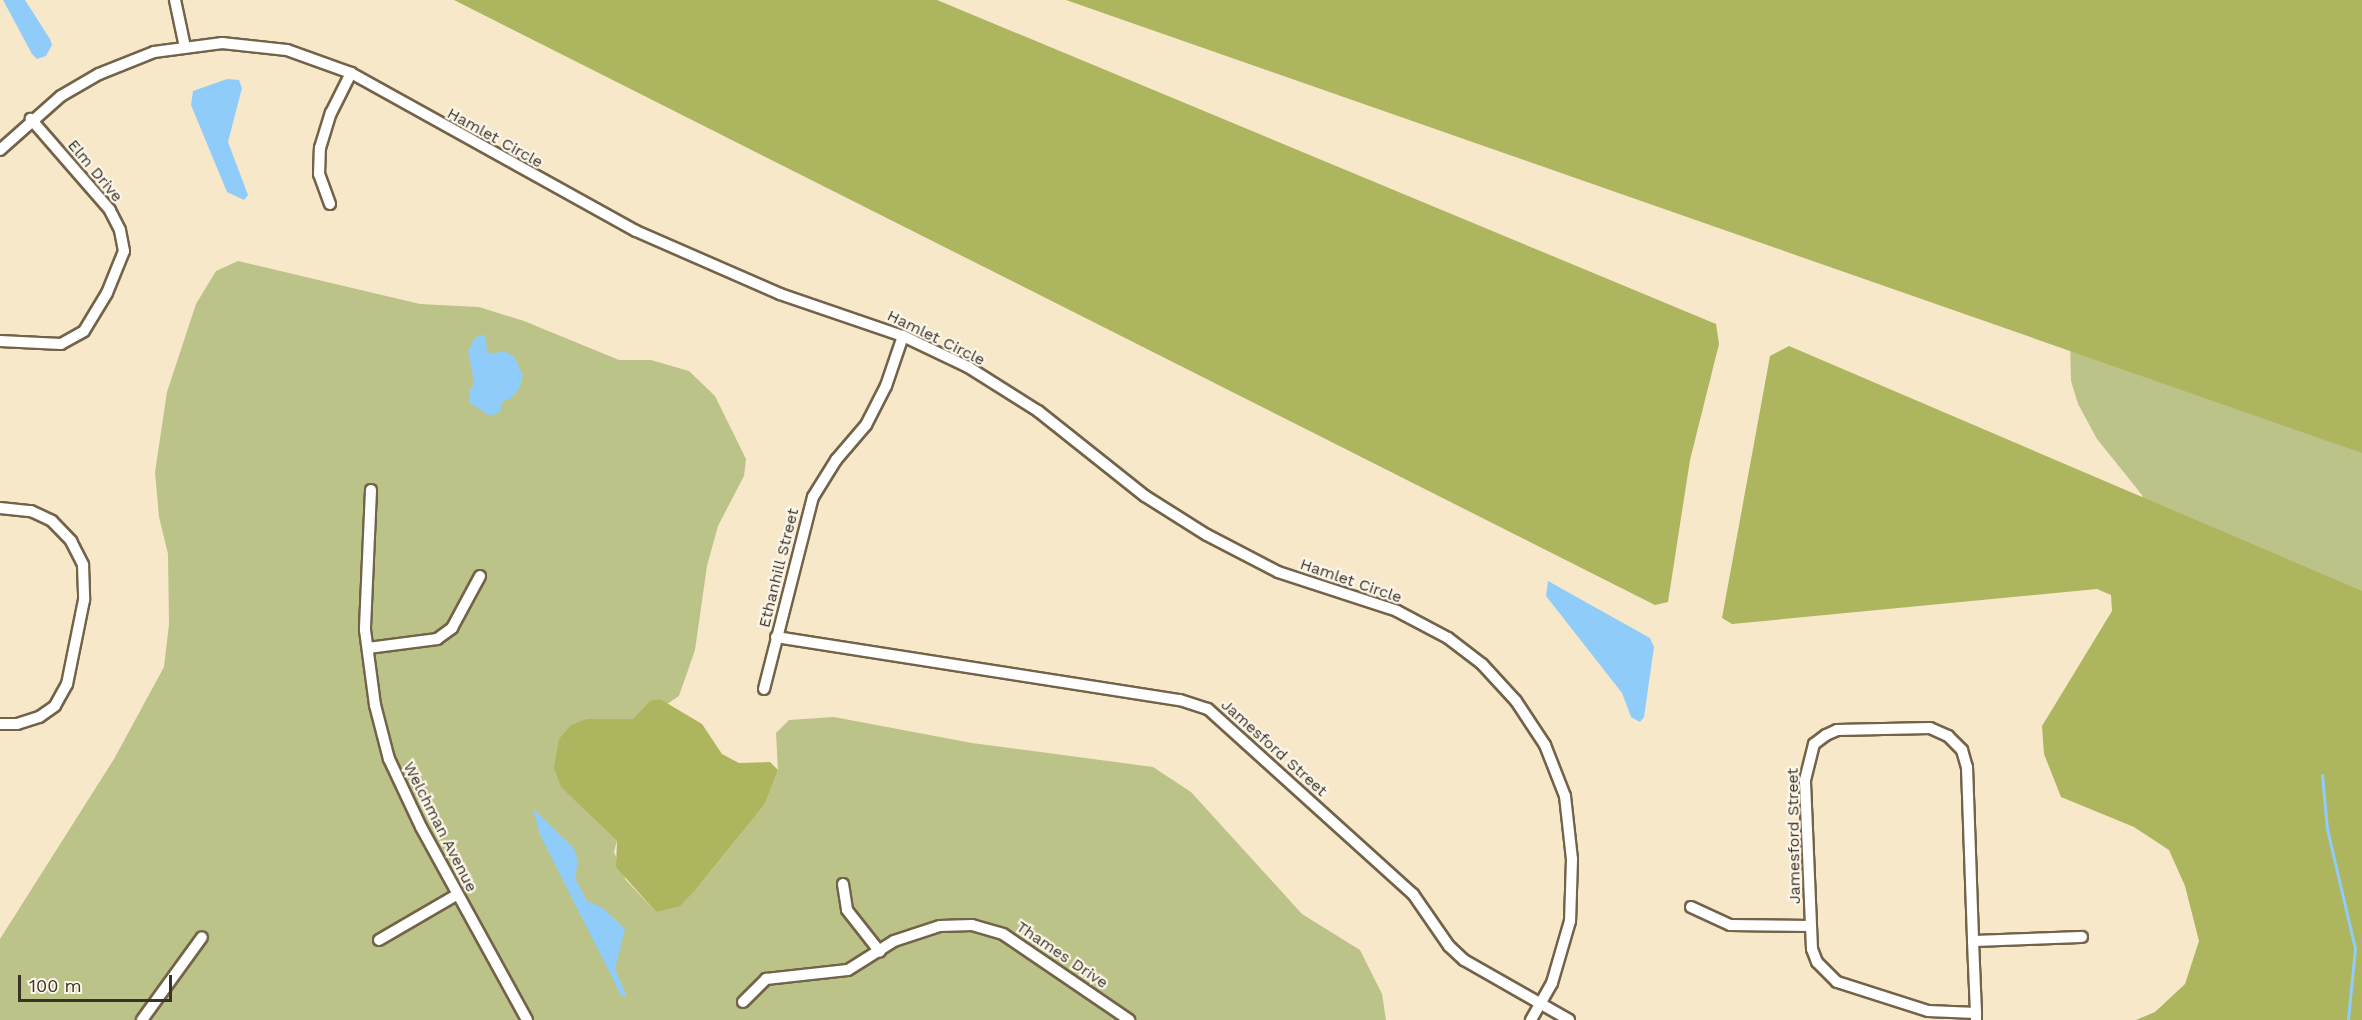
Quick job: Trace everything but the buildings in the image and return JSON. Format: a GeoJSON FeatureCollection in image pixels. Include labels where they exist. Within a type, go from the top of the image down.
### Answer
{"type":"FeatureCollection","features":[{"type":"Feature","properties":{"kind":"street"},"geometry":{"type":"LineString","coordinates":[[175,0],[185,47]]}},
{"type":"Feature","properties":{"kind":"street","name":"Hamlet Circle"},"geometry":{"type":"LineString","coordinates":[[0,150],[32,118],[99,74],[154,52],[222,43],[287,50],[351,73],[636,231],[780,294],[903,336],[968,367],[1038,411],[1144,496],[1207,536],[1278,572],[1397,611],[1448,638],[1482,664],[1516,701],[1545,745],[1565,796],[1572,859],[1570,921],[1552,983],[1531,1020]]}},
{"type":"Feature","properties":{"kind":"street"},"geometry":{"type":"LineString","coordinates":[[330,204],[319,174],[320,148],[331,113],[351,73]]}},
{"type":"Feature","properties":{"kind":"street","name":"Elm Drive"},"geometry":{"type":"LineString","coordinates":[[0,342],[61,344],[84,331],[108,293],[124,252],[120,230],[110,210],[32,118]]}},
{"type":"Feature","properties":{"kind":"street","name":"Ethanhill Street"},"geometry":{"type":"LineString","coordinates":[[764,689],[813,497],[836,460],[866,424],[886,386],[903,336]]}},
{"type":"Feature","properties":{"kind":"street","name":"Welchman Avenue"},"geometry":{"type":"LineString","coordinates":[[371,490],[368,648],[375,705],[389,759],[458,894],[527,1020]]}},
{"type":"Feature","properties":{"kind":"street"},"geometry":{"type":"LineString","coordinates":[[0,508],[31,511],[52,521],[71,541],[83,565],[84,600],[67,684],[55,706],[17,724],[0,724]]}},
{"type":"Feature","properties":{"kind":"street"},"geometry":{"type":"LineString","coordinates":[[368,648],[438,639],[452,628],[480,576]]}},
{"type":"Feature","properties":{"kind":"street","name":"Jamesford Street"},"geometry":{"type":"LineString","coordinates":[[776,637],[1180,700],[1208,709],[1413,894],[1449,946],[1464,960],[1569,1020]]}},
{"type":"Feature","properties":{"kind":"street","name":"Jamesford Street"},"geometry":{"type":"LineString","coordinates":[[1930,728],[1955,743],[1967,767],[1973,941],[1976,1016],[1928,1011],[1836,982],[1817,962],[1811,926],[1805,780],[1814,744],[1837,730],[1930,728]]}},
{"type":"Feature","properties":{"kind":"street"},"geometry":{"type":"LineString","coordinates":[[843,884],[847,910],[880,952]]}},
{"type":"Feature","properties":{"kind":"street"},"geometry":{"type":"LineString","coordinates":[[379,940],[458,894]]}},
{"type":"Feature","properties":{"kind":"street"},"geometry":{"type":"LineString","coordinates":[[1691,907],[1730,925],[1811,926]]}},
{"type":"Feature","properties":{"kind":"street","name":"Thames Drive"},"geometry":{"type":"LineString","coordinates":[[743,1002],[766,979],[848,970],[880,952],[894,941],[940,926],[972,925],[1012,939],[1130,1020]]}},
{"type":"Feature","properties":{"kind":"street"},"geometry":{"type":"LineString","coordinates":[[142,1020],[202,937]]}},
{"type":"Feature","properties":{"kind":"street"},"geometry":{"type":"LineString","coordinates":[[1973,941],[2082,938]]}},
{"type":"Feature","properties":{"kind":"green space"},"geometry":{"type":"Polygon","coordinates":[[[454,0],[937,0],[1716,324],[1719,344],[1690,460],[1668,602],[1655,605],[454,0]]]}},
{"type":"Feature","properties":{"kind":"green space"},"geometry":{"type":"Polygon","coordinates":[[[1066,0],[2362,0],[2362,453],[1066,0]]]}},
{"type":"Feature","properties":{"kind":"green space"},"geometry":{"type":"Polygon","coordinates":[[[2362,84],[2362,774],[2153,531],[2142,495],[2097,439],[2078,404],[2071,381],[2070,342],[2362,84]]]}},
{"type":"Feature","properties":{"kind":"green space"},"geometry":{"type":"Polygon","coordinates":[[[238,261],[420,304],[479,307],[524,321],[619,360],[651,360],[689,371],[715,396],[746,459],[744,476],[718,526],[707,566],[695,650],[679,696],[667,704],[660,699],[633,719],[587,719],[570,795],[617,841],[614,852],[626,880],[656,912],[697,888],[765,804],[778,770],[776,733],[789,720],[834,717],[972,743],[1153,767],[1191,792],[1302,914],[1360,950],[1382,994],[1386,1020],[0,1020],[0,939],[114,759],[164,667],[169,624],[168,554],[159,517],[155,472],[167,392],[196,304],[216,271],[238,261]]]}},
{"type":"Feature","properties":{"kind":"green space"},"geometry":{"type":"Polygon","coordinates":[[[1789,346],[2362,591],[2362,1020],[2136,1020],[2155,1012],[2185,984],[2199,941],[2185,886],[2169,850],[2134,827],[2061,797],[2044,754],[2042,726],[2112,611],[2111,595],[2097,589],[1732,624],[1722,618],[1770,356],[1789,346]]]}},
{"type":"Feature","properties":{"kind":"green space"},"geometry":{"type":"Polygon","coordinates":[[[660,699],[702,724],[722,754],[739,763],[770,762],[778,770],[765,804],[697,888],[680,906],[656,912],[616,867],[617,841],[561,787],[554,768],[559,739],[571,725],[587,719],[633,719],[650,701],[660,699]]]}},
{"type":"Feature","properties":{"kind":"water"},"geometry":{"type":"Polygon","coordinates":[[[3,0],[25,0],[50,39],[52,45],[46,56],[37,59],[32,54],[3,0]]]}},
{"type":"Feature","properties":{"kind":"water"},"geometry":{"type":"Polygon","coordinates":[[[227,79],[239,80],[242,88],[228,142],[248,195],[244,200],[227,192],[191,105],[193,91],[227,79]]]}},
{"type":"Feature","properties":{"kind":"water"},"geometry":{"type":"Polygon","coordinates":[[[484,334],[488,353],[505,352],[514,356],[523,376],[519,389],[510,399],[503,401],[500,412],[490,416],[470,403],[469,392],[474,383],[468,351],[475,338],[484,334]]]}},
{"type":"Feature","properties":{"kind":"water"},"geometry":{"type":"Polygon","coordinates":[[[1548,581],[1650,638],[1654,647],[1644,717],[1640,722],[1631,717],[1622,693],[1546,596],[1548,581]]]}},
{"type":"Feature","properties":{"kind":"water"},"geometry":{"type":"Polygon","coordinates":[[[533,809],[574,848],[578,861],[575,878],[587,901],[603,908],[625,929],[615,969],[627,997],[621,995],[540,835],[533,809]]]}},
{"type":"Feature","properties":{"kind":"waterway"},"geometry":{"type":"LineString","coordinates":[[2322,775],[2327,829],[2355,948],[2348,1020]]}}]}
